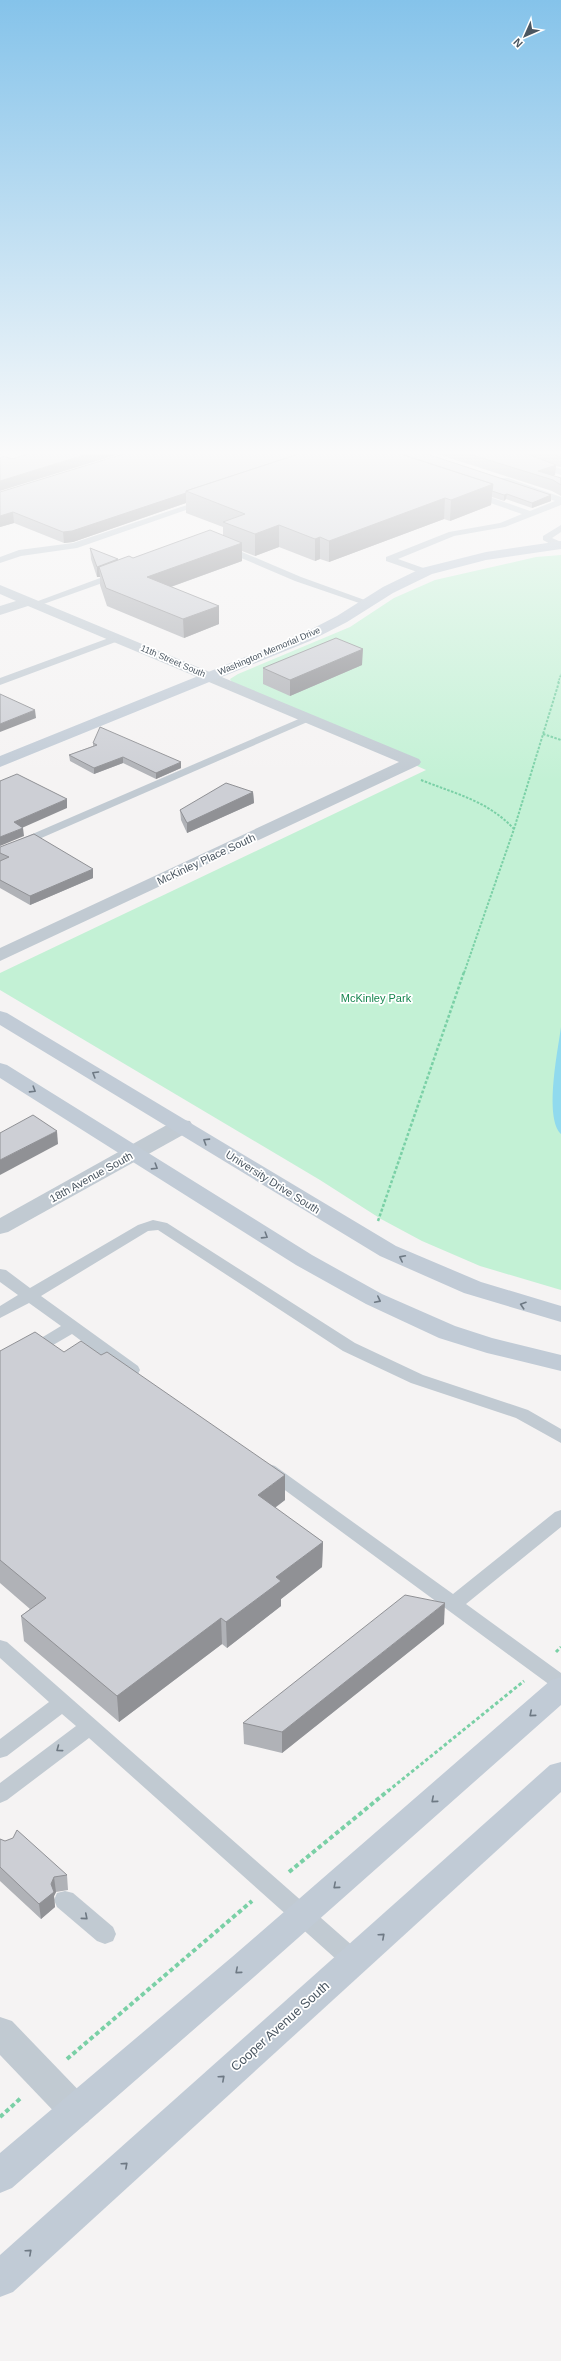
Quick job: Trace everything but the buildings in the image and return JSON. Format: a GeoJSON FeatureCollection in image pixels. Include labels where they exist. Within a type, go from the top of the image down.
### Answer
{"type":"FeatureCollection","features":[{"type":"Feature","properties":{"kind":"main road","name":"Washington Memorial Drive"},"geometry":{"type":"LineString","coordinates":[[0,762],[305,638],[368,603],[388,590],[426,572],[467,561]]}},
{"type":"Feature","properties":{"kind":"main road","name":"University Drive South"},"geometry":{"type":"LineString","coordinates":[[0,1016],[329,1217],[415,1265],[479,1291],[561,1314]]}},
{"type":"Feature","properties":{"kind":"main road"},"geometry":{"type":"LineString","coordinates":[[2,1073],[304,1260],[410,1316],[487,1345],[561,1363]]}},
{"type":"Feature","properties":{"kind":"main road"},"geometry":{"type":"LineString","coordinates":[[0,2176],[303,1915],[561,1688]]}},
{"type":"Feature","properties":{"kind":"main road","name":"Cooper Avenue South"},"geometry":{"type":"LineString","coordinates":[[0,2279],[561,1774]]}},
{"type":"Feature","properties":{"kind":"street","name":"11th Street South"},"geometry":{"type":"LineString","coordinates":[[0,589],[413,762]]}},
{"type":"Feature","properties":{"kind":"street"},"geometry":{"type":"LineString","coordinates":[[0,611],[32,602]]}},
{"type":"Feature","properties":{"kind":"street","name":"McKinley Place South"},"geometry":{"type":"LineString","coordinates":[[0,956],[413,762]]}},
{"type":"Feature","properties":{"kind":"street","name":"18th Avenue South"},"geometry":{"type":"LineString","coordinates":[[0,1227],[182,1126]]}},
{"type":"Feature","properties":{"kind":"street"},"geometry":{"type":"LineString","coordinates":[[0,2032],[76,2111]]}},
{"type":"Feature","properties":{"kind":"lane"},"geometry":{"type":"LineString","coordinates":[[256,561],[326,589],[368,603]]}},
{"type":"Feature","properties":{"kind":"lane"},"geometry":{"type":"LineString","coordinates":[[395,561],[426,572]]}},
{"type":"Feature","properties":{"kind":"lane"},"geometry":{"type":"LineString","coordinates":[[32,602],[129,570]]}},
{"type":"Feature","properties":{"kind":"lane"},"geometry":{"type":"LineString","coordinates":[[0,682],[117,638]]}},
{"type":"Feature","properties":{"kind":"lane"},"geometry":{"type":"LineString","coordinates":[[0,852],[308,718]]}},
{"type":"Feature","properties":{"kind":"lane"},"geometry":{"type":"LineString","coordinates":[[0,1313],[143,1228],[153,1225],[162,1226],[349,1347],[417,1379],[522,1414],[561,1437]]}},
{"type":"Feature","properties":{"kind":"lane"},"geometry":{"type":"LineString","coordinates":[[0,1274],[145,1380]]}},
{"type":"Feature","properties":{"kind":"lane"},"geometry":{"type":"LineString","coordinates":[[0,1370],[72,1327]]}},
{"type":"Feature","properties":{"kind":"lane"},"geometry":{"type":"LineString","coordinates":[[256,1460],[561,1683]]}},
{"type":"Feature","properties":{"kind":"lane"},"geometry":{"type":"LineString","coordinates":[[453,1604],[561,1517]]}},
{"type":"Feature","properties":{"kind":"lane"},"geometry":{"type":"LineString","coordinates":[[0,1647],[354,1961]]}},
{"type":"Feature","properties":{"kind":"lane"},"geometry":{"type":"LineString","coordinates":[[0,1750],[63,1702]]}},
{"type":"Feature","properties":{"kind":"lane"},"geometry":{"type":"LineString","coordinates":[[0,1794],[90,1726]]}},
{"type":"Feature","properties":{"kind":"lane"},"geometry":{"type":"LineString","coordinates":[[64,1900],[105,1934]]}},
{"type":"Feature","properties":{"kind":"path"},"geometry":{"type":"LineString","coordinates":[[378,1221],[514,829],[561,674]]}},
{"type":"Feature","properties":{"kind":"path"},"geometry":{"type":"LineString","coordinates":[[543,734],[561,740]]}},
{"type":"Feature","properties":{"kind":"path"},"geometry":{"type":"LineString","coordinates":[[418,779],[478,801],[500,814],[514,829]]}},
{"type":"Feature","properties":{"kind":"green space","name":"McKinley Park"},"geometry":{"type":"Polygon","coordinates":[[[518,561],[561,561],[561,1290],[480,1266],[422,1241],[381,1219],[320,1180],[0,990],[0,973],[426,770],[232,683],[230,679],[238,674],[350,627],[394,598],[435,580],[518,561]]]}},
{"type":"Feature","properties":{"kind":"water"},"geometry":{"type":"Polygon","coordinates":[[[561,1027],[561,1134],[556,1125],[553,1113],[553,1099],[555,1066],[561,1027]]]}}]}
